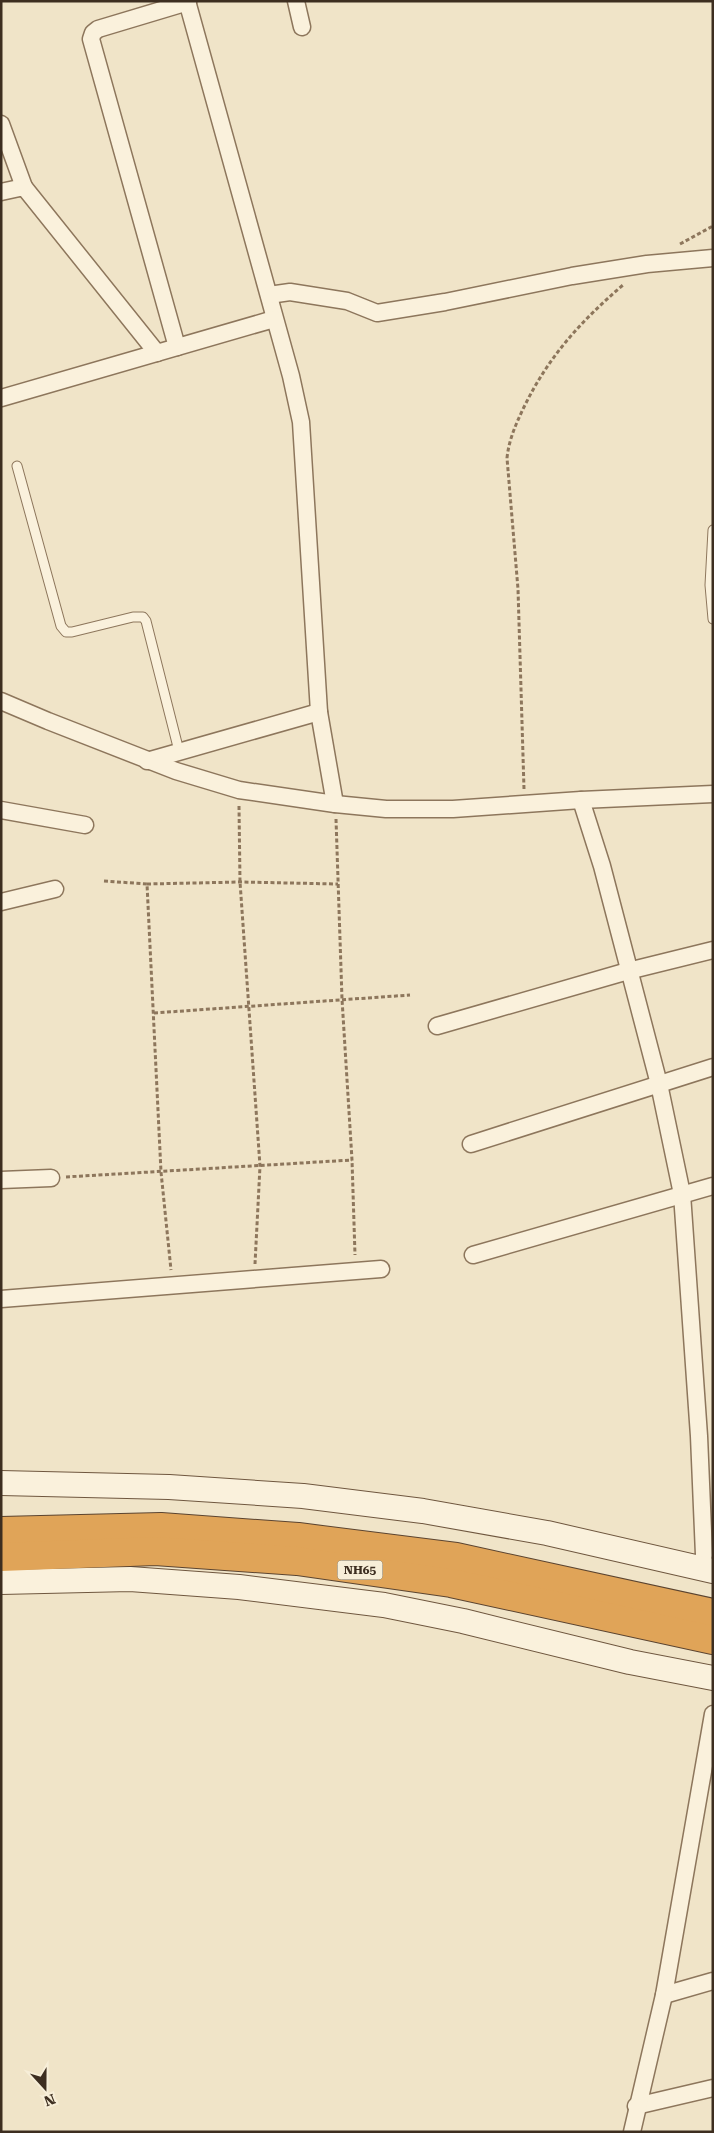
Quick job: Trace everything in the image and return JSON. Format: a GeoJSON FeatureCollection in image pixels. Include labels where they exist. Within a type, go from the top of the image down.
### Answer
{"type":"FeatureCollection","features":[{"type":"Feature","properties":{"kind":"highway","name":"NH65"},"geometry":{"type":"LineString","coordinates":[[1,1531],[161,1528],[298,1537],[456,1558],[713,1613]]}},
{"type":"Feature","properties":{"kind":"highway","name":"NH65"},"geometry":{"type":"LineString","coordinates":[[1,1557],[154,1551],[297,1562],[451,1583],[713,1640]]}},
{"type":"Feature","properties":{"kind":"street"},"geometry":{"type":"LineString","coordinates":[[296,1],[302,27]]}},
{"type":"Feature","properties":{"kind":"street"},"geometry":{"type":"LineString","coordinates":[[177,347],[91,39],[93,33],[98,30],[187,2],[291,376],[301,422],[319,712],[335,804]]}},
{"type":"Feature","properties":{"kind":"street"},"geometry":{"type":"LineString","coordinates":[[1,124],[24,186],[157,353]]}},
{"type":"Feature","properties":{"kind":"street"},"geometry":{"type":"LineString","coordinates":[[1,192],[24,186]]}},
{"type":"Feature","properties":{"kind":"street"},"geometry":{"type":"LineString","coordinates":[[269,295],[290,292],[347,301],[377,313],[445,302],[572,276],[647,264],[713,258]]}},
{"type":"Feature","properties":{"kind":"street"},"geometry":{"type":"LineString","coordinates":[[1,398],[274,319]]}},
{"type":"Feature","properties":{"kind":"street"},"geometry":{"type":"LineString","coordinates":[[1,701],[147,761],[239,790],[335,804],[386,809],[453,809],[580,800],[713,794]]}},
{"type":"Feature","properties":{"kind":"street"},"geometry":{"type":"LineString","coordinates":[[147,761],[319,712]]}},
{"type":"Feature","properties":{"kind":"street"},"geometry":{"type":"LineString","coordinates":[[1,1483],[169,1488],[303,1496],[423,1512],[547,1532],[707,1570],[704,1555],[699,1436],[682,1194],[659,1084],[602,866],[580,800]]}},
{"type":"Feature","properties":{"kind":"street"},"geometry":{"type":"LineString","coordinates":[[1,810],[85,825]]}},
{"type":"Feature","properties":{"kind":"street"},"geometry":{"type":"LineString","coordinates":[[1,902],[55,889]]}},
{"type":"Feature","properties":{"kind":"street"},"geometry":{"type":"LineString","coordinates":[[437,1026],[628,971],[713,950]]}},
{"type":"Feature","properties":{"kind":"street"},"geometry":{"type":"LineString","coordinates":[[471,1144],[713,1066]]}},
{"type":"Feature","properties":{"kind":"street"},"geometry":{"type":"LineString","coordinates":[[1,1180],[51,1178]]}},
{"type":"Feature","properties":{"kind":"street"},"geometry":{"type":"LineString","coordinates":[[474,1255],[713,1186]]}},
{"type":"Feature","properties":{"kind":"street"},"geometry":{"type":"LineString","coordinates":[[1,1299],[381,1269]]}},
{"type":"Feature","properties":{"kind":"street"},"geometry":{"type":"LineString","coordinates":[[1,1582],[130,1579],[239,1586],[384,1605],[463,1621],[630,1662],[713,1678]]}},
{"type":"Feature","properties":{"kind":"street"},"geometry":{"type":"LineString","coordinates":[[632,2132],[636,2106],[664,1995],[713,1714]]}},
{"type":"Feature","properties":{"kind":"street"},"geometry":{"type":"LineString","coordinates":[[664,1995],[713,1981]]}},
{"type":"Feature","properties":{"kind":"street"},"geometry":{"type":"LineString","coordinates":[[636,2106],[713,2088]]}},
{"type":"Feature","properties":{"kind":"lane"},"geometry":{"type":"LineString","coordinates":[[17,466],[61,626],[66,632],[72,632],[133,617],[143,617],[146,621],[179,751]]}},
{"type":"Feature","properties":{"kind":"lane"},"geometry":{"type":"LineString","coordinates":[[713,530],[710,585],[713,619]]}},
{"type":"Feature","properties":{"kind":"path"},"geometry":{"type":"LineString","coordinates":[[526,804],[522,766],[518,589],[507,458],[508,444],[530,395],[552,357],[577,327],[647,264],[713,226]]}},
{"type":"Feature","properties":{"kind":"path"},"geometry":{"type":"LineString","coordinates":[[239,790],[240,882],[260,1166],[255,1280]]}},
{"type":"Feature","properties":{"kind":"path"},"geometry":{"type":"LineString","coordinates":[[335,804],[342,999],[352,1160],[356,1272]]}},
{"type":"Feature","properties":{"kind":"path"},"geometry":{"type":"LineString","coordinates":[[104,881],[148,884],[240,882],[338,884]]}},
{"type":"Feature","properties":{"kind":"path"},"geometry":{"type":"LineString","coordinates":[[148,884],[161,1172],[173,1286]]}},
{"type":"Feature","properties":{"kind":"path"},"geometry":{"type":"LineString","coordinates":[[154,1013],[410,995]]}},
{"type":"Feature","properties":{"kind":"path"},"geometry":{"type":"LineString","coordinates":[[51,1178],[352,1160]]}}]}
